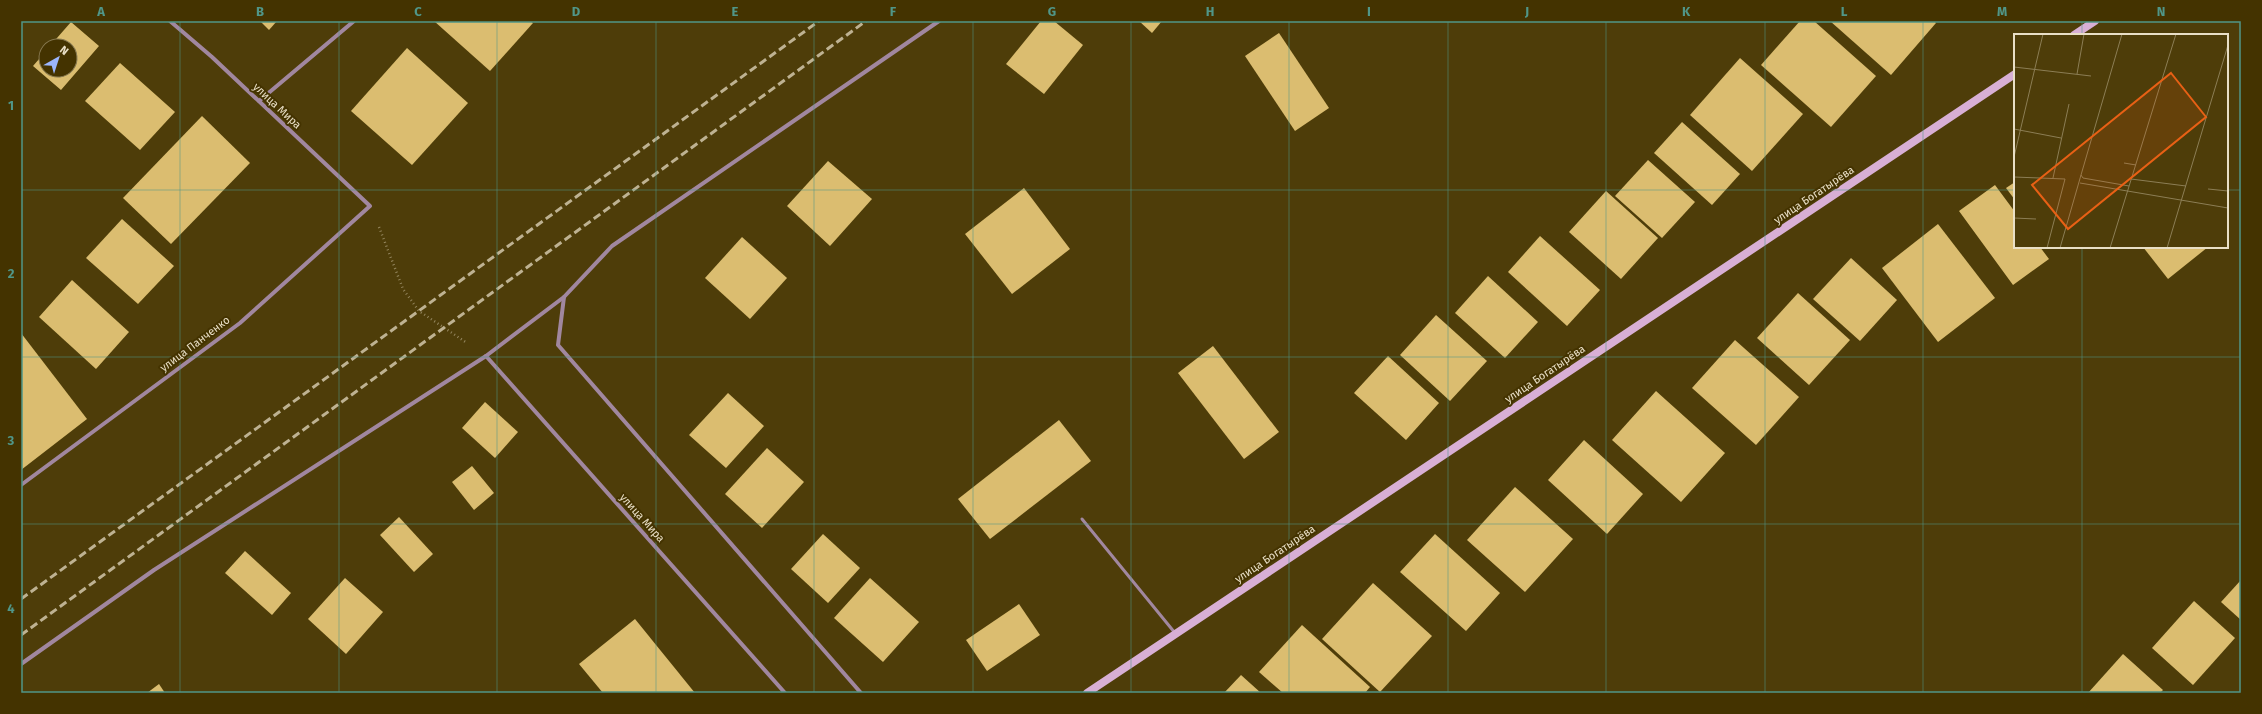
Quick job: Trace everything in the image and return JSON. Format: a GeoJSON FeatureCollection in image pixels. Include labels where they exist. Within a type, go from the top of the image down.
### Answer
{"type":"FeatureCollection","features":[{"type":"Feature","properties":{"kind":"street","name":"улица Мира"},"geometry":{"type":"LineString","coordinates":[[170,21],[259,101],[370,206]]}},
{"type":"Feature","properties":{"kind":"street"},"geometry":{"type":"LineString","coordinates":[[259,101],[354,21]]}},
{"type":"Feature","properties":{"kind":"street"},"geometry":{"type":"LineString","coordinates":[[21,664],[154,570],[486,356],[564,297],[612,246],[939,21]]}},
{"type":"Feature","properties":{"kind":"street"},"geometry":{"type":"LineString","coordinates":[[2075,34],[2094,21]]}},
{"type":"Feature","properties":{"kind":"street","name":"улица Богатырёва"},"geometry":{"type":"LineString","coordinates":[[1087,693],[2014,75]]}},
{"type":"Feature","properties":{"kind":"street","name":"улица Панченко"},"geometry":{"type":"LineString","coordinates":[[21,485],[240,322],[370,206]]}},
{"type":"Feature","properties":{"kind":"street"},"geometry":{"type":"LineString","coordinates":[[564,297],[558,345],[861,693]]}},
{"type":"Feature","properties":{"kind":"street","name":"улица Мира"},"geometry":{"type":"LineString","coordinates":[[486,356],[784,693]]}},
{"type":"Feature","properties":{"kind":"lane"},"geometry":{"type":"LineString","coordinates":[[1082,519],[1176,634]]}},
{"type":"Feature","properties":{"kind":"path"},"geometry":{"type":"LineString","coordinates":[[370,206],[403,289],[419,311],[486,356]]}},
{"type":"Feature","properties":{"kind":"building"},"geometry":{"type":"Polygon","coordinates":[[[260,21],[277,21],[269,30],[260,21]]]}},
{"type":"Feature","properties":{"kind":"building"},"geometry":{"type":"Polygon","coordinates":[[[434,21],[530,21],[533,23],[490,71],[434,21]]]}},
{"type":"Feature","properties":{"kind":"building"},"geometry":{"type":"Polygon","coordinates":[[[1041,21],[1054,21],[1083,45],[1044,94],[1006,64],[1041,21]]]}},
{"type":"Feature","properties":{"kind":"building"},"geometry":{"type":"Polygon","coordinates":[[[1139,21],[1162,21],[1152,33],[1139,21]]]}},
{"type":"Feature","properties":{"kind":"building"},"geometry":{"type":"Polygon","coordinates":[[[1800,21],[1814,21],[1876,76],[1831,127],[1761,65],[1800,21]]]}},
{"type":"Feature","properties":{"kind":"building"},"geometry":{"type":"Polygon","coordinates":[[[1830,21],[1934,21],[1936,23],[1891,75],[1830,21]]]}},
{"type":"Feature","properties":{"kind":"building"},"geometry":{"type":"Polygon","coordinates":[[[71,22],[99,46],[78,70],[78,38],[57,38],[71,22]]]}},
{"type":"Feature","properties":{"kind":"building"},"geometry":{"type":"Polygon","coordinates":[[[1279,33],[1329,108],[1295,131],[1245,56],[1279,33]]]}},
{"type":"Feature","properties":{"kind":"building"},"geometry":{"type":"Polygon","coordinates":[[[407,48],[468,103],[412,165],[351,111],[407,48]]]}},
{"type":"Feature","properties":{"kind":"building"},"geometry":{"type":"Polygon","coordinates":[[[1740,58],[1803,114],[1752,171],[1690,115],[1740,58]]]}},
{"type":"Feature","properties":{"kind":"building"},"geometry":{"type":"Polygon","coordinates":[[[38,60],[38,70],[33,66],[38,60]]]}},
{"type":"Feature","properties":{"kind":"building"},"geometry":{"type":"Polygon","coordinates":[[[120,63],[175,112],[140,150],[85,101],[120,63]]]}},
{"type":"Feature","properties":{"kind":"building"},"geometry":{"type":"Polygon","coordinates":[[[47,78],[71,78],[61,90],[47,78]]]}},
{"type":"Feature","properties":{"kind":"building"},"geometry":{"type":"Polygon","coordinates":[[[202,116],[250,163],[171,244],[123,198],[202,116]]]}},
{"type":"Feature","properties":{"kind":"building"},"geometry":{"type":"Polygon","coordinates":[[[1682,122],[1740,174],[1712,205],[1654,153],[1682,122]]]}},
{"type":"Feature","properties":{"kind":"building"},"geometry":{"type":"Polygon","coordinates":[[[1648,160],[1695,202],[1662,238],[1615,196],[1648,160]]]}},
{"type":"Feature","properties":{"kind":"building"},"geometry":{"type":"Polygon","coordinates":[[[828,161],[872,199],[830,246],[787,206],[828,161]]]}},
{"type":"Feature","properties":{"kind":"building"},"geometry":{"type":"Polygon","coordinates":[[[2014,183],[2014,199],[2006,188],[2014,183]]]}},
{"type":"Feature","properties":{"kind":"building"},"geometry":{"type":"Polygon","coordinates":[[[1995,185],[2014,211],[2014,248],[2041,248],[2049,259],[2013,285],[1959,211],[1995,185]]]}},
{"type":"Feature","properties":{"kind":"building"},"geometry":{"type":"Polygon","coordinates":[[[1024,188],[1070,249],[1012,294],[965,234],[1024,188]]]}},
{"type":"Feature","properties":{"kind":"building"},"geometry":{"type":"Polygon","coordinates":[[[1606,191],[1658,238],[1621,279],[1569,232],[1606,191]]]}},
{"type":"Feature","properties":{"kind":"building"},"geometry":{"type":"Polygon","coordinates":[[[122,219],[174,266],[138,304],[86,258],[122,219]]]}},
{"type":"Feature","properties":{"kind":"building"},"geometry":{"type":"Polygon","coordinates":[[[1938,224],[1995,298],[1938,342],[1882,268],[1938,224]]]}},
{"type":"Feature","properties":{"kind":"building"},"geometry":{"type":"Polygon","coordinates":[[[1540,236],[1600,290],[1567,326],[1508,272],[1540,236]]]}},
{"type":"Feature","properties":{"kind":"building"},"geometry":{"type":"Polygon","coordinates":[[[742,237],[787,278],[750,319],[705,278],[742,237]]]}},
{"type":"Feature","properties":{"kind":"building"},"geometry":{"type":"Polygon","coordinates":[[[2144,248],[2207,248],[2168,279],[2144,248]]]}},
{"type":"Feature","properties":{"kind":"building"},"geometry":{"type":"Polygon","coordinates":[[[1851,258],[1897,300],[1860,341],[1813,299],[1851,258]]]}},
{"type":"Feature","properties":{"kind":"building"},"geometry":{"type":"Polygon","coordinates":[[[1488,276],[1538,322],[1505,358],[1455,313],[1488,276]]]}},
{"type":"Feature","properties":{"kind":"building"},"geometry":{"type":"Polygon","coordinates":[[[72,280],[129,332],[96,369],[39,317],[72,280]]]}},
{"type":"Feature","properties":{"kind":"building"},"geometry":{"type":"Polygon","coordinates":[[[1798,293],[1850,340],[1809,385],[1757,338],[1798,293]]]}},
{"type":"Feature","properties":{"kind":"building"},"geometry":{"type":"Polygon","coordinates":[[[1436,315],[1487,361],[1450,401],[1400,355],[1436,315]]]}},
{"type":"Feature","properties":{"kind":"building"},"geometry":{"type":"Polygon","coordinates":[[[21,333],[87,419],[21,470],[21,333]]]}},
{"type":"Feature","properties":{"kind":"building"},"geometry":{"type":"Polygon","coordinates":[[[1735,340],[1799,397],[1756,445],[1692,388],[1735,340]]]}},
{"type":"Feature","properties":{"kind":"building"},"geometry":{"type":"Polygon","coordinates":[[[1213,346],[1279,432],[1244,459],[1178,373],[1213,346]]]}},
{"type":"Feature","properties":{"kind":"building"},"geometry":{"type":"Polygon","coordinates":[[[1388,356],[1439,403],[1406,440],[1354,393],[1388,356]]]}},
{"type":"Feature","properties":{"kind":"building"},"geometry":{"type":"Polygon","coordinates":[[[1656,391],[1725,453],[1681,502],[1612,440],[1656,391]]]}},
{"type":"Feature","properties":{"kind":"building"},"geometry":{"type":"Polygon","coordinates":[[[728,393],[764,426],[726,468],[689,435],[728,393]]]}},
{"type":"Feature","properties":{"kind":"building"},"geometry":{"type":"Polygon","coordinates":[[[485,402],[518,432],[495,458],[462,428],[485,402]]]}},
{"type":"Feature","properties":{"kind":"building"},"geometry":{"type":"Polygon","coordinates":[[[1059,420],[1091,461],[990,539],[958,499],[1059,420]]]}},
{"type":"Feature","properties":{"kind":"building"},"geometry":{"type":"Polygon","coordinates":[[[1584,440],[1643,494],[1607,534],[1548,480],[1584,440]]]}},
{"type":"Feature","properties":{"kind":"building"},"geometry":{"type":"Polygon","coordinates":[[[767,448],[804,482],[762,528],[725,494],[767,448]]]}},
{"type":"Feature","properties":{"kind":"building"},"geometry":{"type":"Polygon","coordinates":[[[472,466],[494,493],[474,510],[452,482],[472,466]]]}},
{"type":"Feature","properties":{"kind":"building"},"geometry":{"type":"Polygon","coordinates":[[[1515,487],[1573,539],[1525,592],[1467,540],[1515,487]]]}},
{"type":"Feature","properties":{"kind":"building"},"geometry":{"type":"Polygon","coordinates":[[[399,517],[433,554],[414,572],[380,535],[399,517]]]}},
{"type":"Feature","properties":{"kind":"building"},"geometry":{"type":"Polygon","coordinates":[[[823,534],[860,568],[828,603],[791,569],[823,534]]]}},
{"type":"Feature","properties":{"kind":"building"},"geometry":{"type":"Polygon","coordinates":[[[1435,534],[1500,593],[1466,631],[1400,572],[1435,534]]]}},
{"type":"Feature","properties":{"kind":"building"},"geometry":{"type":"Polygon","coordinates":[[[245,551],[291,593],[272,615],[225,573],[245,551]]]}},
{"type":"Feature","properties":{"kind":"building"},"geometry":{"type":"Polygon","coordinates":[[[345,578],[383,612],[346,654],[308,619],[345,578]]]}},
{"type":"Feature","properties":{"kind":"building"},"geometry":{"type":"Polygon","coordinates":[[[870,578],[919,622],[883,662],[834,618],[870,578]]]}},
{"type":"Feature","properties":{"kind":"building"},"geometry":{"type":"Polygon","coordinates":[[[2241,580],[2241,620],[2221,602],[2241,580]]]}},
{"type":"Feature","properties":{"kind":"building"},"geometry":{"type":"Polygon","coordinates":[[[1373,583],[1432,636],[1380,692],[1322,639],[1373,583]]]}},
{"type":"Feature","properties":{"kind":"building"},"geometry":{"type":"Polygon","coordinates":[[[2194,601],[2235,638],[2193,685],[2152,648],[2194,601]]]}},
{"type":"Feature","properties":{"kind":"building"},"geometry":{"type":"Polygon","coordinates":[[[1019,604],[1040,635],[987,671],[966,640],[1019,604]]]}},
{"type":"Feature","properties":{"kind":"building"},"geometry":{"type":"Polygon","coordinates":[[[635,619],[695,693],[603,693],[579,664],[635,619]]]}},
{"type":"Feature","properties":{"kind":"building"},"geometry":{"type":"Polygon","coordinates":[[[1302,625],[1370,687],[1365,693],[1283,693],[1259,672],[1302,625]]]}},
{"type":"Feature","properties":{"kind":"building"},"geometry":{"type":"Polygon","coordinates":[[[2123,654],[2163,690],[2160,693],[2088,693],[2123,654]]]}},
{"type":"Feature","properties":{"kind":"building"},"geometry":{"type":"Polygon","coordinates":[[[1241,675],[1261,693],[1224,693],[1241,675]]]}},
{"type":"Feature","properties":{"kind":"building"},"geometry":{"type":"Polygon","coordinates":[[[159,684],[165,693],[147,693],[159,684]]]}},
{"type":"Feature","properties":{"kind":"railway"},"geometry":{"type":"LineString","coordinates":[[21,599],[819,21]]}},
{"type":"Feature","properties":{"kind":"railway"},"geometry":{"type":"LineString","coordinates":[[21,635],[866,21]]}}]}
